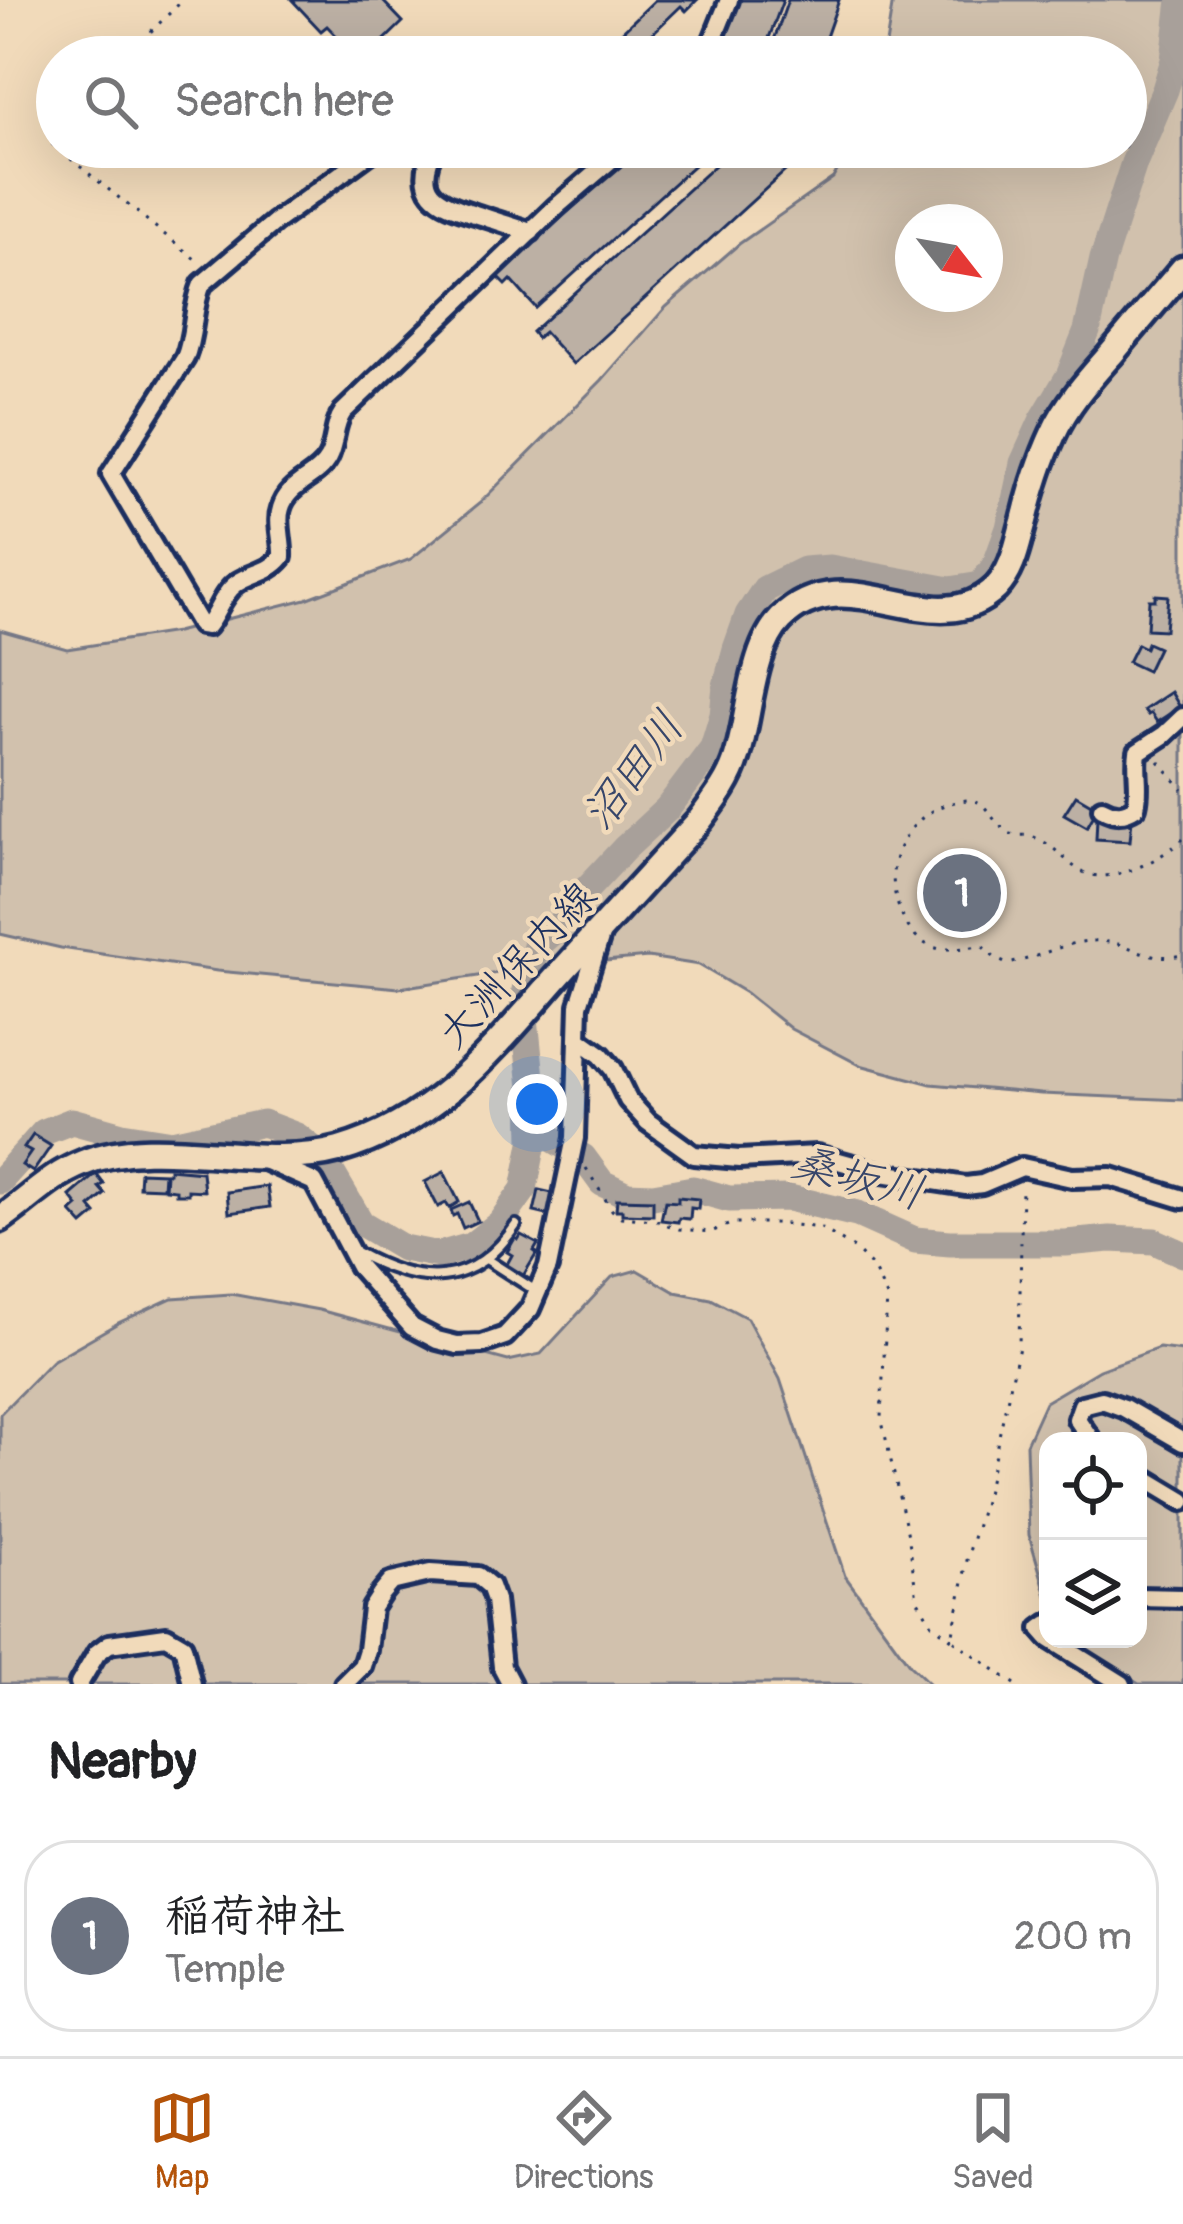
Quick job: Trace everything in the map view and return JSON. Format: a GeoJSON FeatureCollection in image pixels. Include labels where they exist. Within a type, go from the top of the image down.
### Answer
{"type":"FeatureCollection","features":[{"type":"Feature","properties":{"kind":"main road","name":"大洲保内線"},"geometry":{"type":"LineString","coordinates":[[0,1219],[55,1176],[120,1153],[258,1157],[332,1152],[410,1120],[467,1076],[700,820],[731,773],[774,626],[801,602],[820,595],[854,593],[942,610],[976,603],[993,590],[1014,561],[1043,458],[1068,407],[1183,269]]}},
{"type":"Feature","properties":{"kind":"street"},"geometry":{"type":"LineString","coordinates":[[714,36],[729,0]]}},
{"type":"Feature","properties":{"kind":"street"},"geometry":{"type":"LineString","coordinates":[[349,168],[212,273],[197,295],[185,358],[111,473],[200,625],[206,626],[215,617],[233,586],[274,566],[282,557],[280,509],[298,484],[329,457],[335,422],[343,412],[602,168]]}},
{"type":"Feature","properties":{"kind":"street"},"geometry":{"type":"LineString","coordinates":[[428,168],[429,190],[447,206],[531,232]]}},
{"type":"Feature","properties":{"kind":"street"},"geometry":{"type":"LineString","coordinates":[[1102,808],[1126,814],[1136,807],[1138,752],[1183,717]]}},
{"type":"Feature","properties":{"kind":"street"},"geometry":{"type":"LineString","coordinates":[[258,1157],[314,1182],[359,1267],[412,1327],[457,1345],[482,1344],[505,1336],[530,1309],[548,1267],[575,1138],[579,1005],[604,925]]}},
{"type":"Feature","properties":{"kind":"street"},"geometry":{"type":"LineString","coordinates":[[580,1040],[601,1055],[628,1100],[648,1122],[694,1154],[739,1159],[817,1155],[882,1173],[966,1186],[1022,1167],[1072,1178],[1111,1177],[1183,1199]]}},
{"type":"Feature","properties":{"kind":"street"},"geometry":{"type":"LineString","coordinates":[[1086,1432],[1077,1419],[1082,1405],[1102,1400],[1183,1442]]}},
{"type":"Feature","properties":{"kind":"street"},"geometry":{"type":"LineString","coordinates":[[1147,1479],[1183,1501]]}},
{"type":"Feature","properties":{"kind":"street"},"geometry":{"type":"LineString","coordinates":[[344,1684],[362,1666],[372,1608],[391,1582],[404,1576],[458,1573],[478,1576],[490,1586],[502,1666],[511,1684]]}},
{"type":"Feature","properties":{"kind":"street"},"geometry":{"type":"LineString","coordinates":[[1147,1597],[1183,1598]]}},
{"type":"Feature","properties":{"kind":"street"},"geometry":{"type":"LineString","coordinates":[[79,1684],[97,1653],[109,1644],[166,1636],[183,1646],[192,1684]]}},
{"type":"Feature","properties":{"kind":"street"},"geometry":{"type":"LineString","coordinates":[[1065,1648],[1123,1684]]}},
{"type":"Feature","properties":{"kind":"lane"},"geometry":{"type":"LineString","coordinates":[[351,1250],[425,1279],[464,1271],[487,1258],[516,1225]]}},
{"type":"Feature","properties":{"kind":"lane"},"geometry":{"type":"LineString","coordinates":[[487,1258],[537,1292]]}},
{"type":"Feature","properties":{"kind":"path"},"geometry":{"type":"LineString","coordinates":[[146,36],[183,0]]}},
{"type":"Feature","properties":{"kind":"path"},"geometry":{"type":"LineString","coordinates":[[82,168],[212,273]]}},
{"type":"Feature","properties":{"kind":"path"},"geometry":{"type":"LineString","coordinates":[[1145,747],[1183,790]]}},
{"type":"Feature","properties":{"kind":"path"},"geometry":{"type":"LineString","coordinates":[[1183,839],[1144,866],[1099,876],[1084,873],[1032,836],[1006,832],[982,802],[967,800],[940,806],[917,822],[893,868],[895,891],[908,928],[938,949],[982,946],[1007,964],[1080,941],[1118,944],[1163,958],[1183,955]]}},
{"type":"Feature","properties":{"kind":"path"},"geometry":{"type":"LineString","coordinates":[[572,1155],[621,1216],[711,1232],[733,1223],[821,1228],[854,1248],[873,1267],[887,1297],[881,1417],[909,1540],[916,1599],[932,1624],[1015,1684]]}},
{"type":"Feature","properties":{"kind":"path"},"geometry":{"type":"LineString","coordinates":[[952,1639],[1018,1347],[1022,1167]]}},
{"type":"Feature","properties":{"kind":"shaded area"},"geometry":{"type":"Polygon","coordinates":[[[893,0],[1183,0],[1183,1100],[931,1084],[860,1065],[791,1029],[746,993],[699,965],[648,957],[399,988],[217,971],[0,934],[0,630],[67,649],[176,632],[306,599],[411,559],[480,503],[602,380],[666,307],[739,244],[833,178],[839,168],[1147,168],[1147,36],[887,36],[893,0]]]}},
{"type":"Feature","properties":{"kind":"shaded area"},"geometry":{"type":"Polygon","coordinates":[[[637,1270],[675,1292],[711,1299],[747,1318],[780,1379],[845,1576],[910,1665],[930,1684],[0,1684],[0,1414],[52,1361],[172,1298],[231,1294],[319,1310],[508,1361],[541,1354],[612,1277],[637,1270]]]}},
{"type":"Feature","properties":{"kind":"shaded area"},"geometry":{"type":"Polygon","coordinates":[[[1159,1348],[1183,1351],[1183,1684],[1139,1684],[1084,1648],[1147,1648],[1147,1432],[1039,1432],[1039,1569],[1029,1535],[1026,1444],[1045,1402],[1099,1370],[1159,1348]]]}},
{"type":"Feature","properties":{"kind":"building"},"geometry":{"type":"Polygon","coordinates":[[[292,0],[382,0],[403,22],[389,36],[337,36],[327,26],[321,31],[292,0]]]}},
{"type":"Feature","properties":{"kind":"building"},"geometry":{"type":"Polygon","coordinates":[[[655,0],[697,0],[686,11],[681,6],[650,36],[617,36],[655,0]]]}},
{"type":"Feature","properties":{"kind":"building"},"geometry":{"type":"Polygon","coordinates":[[[737,0],[783,0],[770,36],[724,36],[737,0]]]}},
{"type":"Feature","properties":{"kind":"building"},"geometry":{"type":"Polygon","coordinates":[[[788,0],[839,0],[826,36],[775,36],[788,0]]]}},
{"type":"Feature","properties":{"kind":"building"},"geometry":{"type":"Polygon","coordinates":[[[617,168],[691,168],[536,308],[511,280],[506,285],[497,276],[617,168]]]}},
{"type":"Feature","properties":{"kind":"building"},"geometry":{"type":"Polygon","coordinates":[[[712,168],[789,168],[573,364],[544,332],[537,338],[532,332],[712,168]]]}},
{"type":"Feature","properties":{"kind":"building"},"geometry":{"type":"Polygon","coordinates":[[[1155,595],[1168,596],[1165,630],[1147,629],[1149,600],[1155,600],[1155,595]]]}},
{"type":"Feature","properties":{"kind":"building"},"geometry":{"type":"Polygon","coordinates":[[[1147,643],[1158,648],[1147,671],[1128,662],[1137,644],[1145,648],[1147,643]]]}},
{"type":"Feature","properties":{"kind":"building"},"geometry":{"type":"Polygon","coordinates":[[[1171,692],[1180,707],[1157,722],[1144,710],[1171,692]]]}},
{"type":"Feature","properties":{"kind":"building"},"geometry":{"type":"Polygon","coordinates":[[[1076,795],[1098,808],[1087,827],[1064,814],[1076,795]]]}},
{"type":"Feature","properties":{"kind":"building"},"geometry":{"type":"Polygon","coordinates":[[[1097,817],[1132,819],[1130,841],[1096,839],[1097,817]]]}},
{"type":"Feature","properties":{"kind":"building"},"geometry":{"type":"Polygon","coordinates":[[[33,1135],[51,1146],[33,1172],[22,1165],[31,1152],[24,1148],[33,1135]]]}},
{"type":"Feature","properties":{"kind":"building"},"geometry":{"type":"Polygon","coordinates":[[[169,1169],[202,1172],[204,1191],[176,1194],[176,1190],[165,1189],[169,1169]]]}},
{"type":"Feature","properties":{"kind":"building"},"geometry":{"type":"Polygon","coordinates":[[[140,1172],[164,1173],[163,1188],[139,1187],[140,1172]]]}},
{"type":"Feature","properties":{"kind":"building"},"geometry":{"type":"Polygon","coordinates":[[[444,1172],[459,1202],[449,1208],[446,1203],[438,1207],[425,1182],[444,1172]]]}},
{"type":"Feature","properties":{"kind":"building"},"geometry":{"type":"Polygon","coordinates":[[[96,1174],[105,1194],[90,1207],[96,1214],[83,1225],[71,1212],[78,1206],[70,1196],[96,1174]]]}},
{"type":"Feature","properties":{"kind":"building"},"geometry":{"type":"Polygon","coordinates":[[[267,1186],[270,1207],[229,1213],[227,1192],[267,1186]]]}},
{"type":"Feature","properties":{"kind":"building"},"geometry":{"type":"Polygon","coordinates":[[[539,1190],[557,1194],[551,1216],[534,1212],[539,1190]]]}},
{"type":"Feature","properties":{"kind":"building"},"geometry":{"type":"Polygon","coordinates":[[[678,1197],[699,1199],[698,1209],[691,1208],[690,1219],[661,1220],[665,1201],[678,1202],[678,1197]]]}},
{"type":"Feature","properties":{"kind":"building"},"geometry":{"type":"Polygon","coordinates":[[[617,1199],[653,1200],[653,1215],[622,1214],[616,1210],[617,1199]]]}},
{"type":"Feature","properties":{"kind":"building"},"geometry":{"type":"Polygon","coordinates":[[[469,1202],[478,1221],[463,1228],[451,1210],[469,1202]]]}},
{"type":"Feature","properties":{"kind":"building"},"geometry":{"type":"Polygon","coordinates":[[[521,1235],[538,1244],[523,1276],[506,1266],[512,1255],[507,1252],[521,1235]]]}},
{"type":"Feature","properties":{"kind":"waterway","name":"沼田川"},"geometry":{"type":"LineString","coordinates":[[1147,132],[1174,60],[1181,0]]}},
{"type":"Feature","properties":{"kind":"waterway","name":"沼田川"},"geometry":{"type":"LineString","coordinates":[[0,1181],[44,1132],[72,1121],[172,1143],[263,1123],[297,1136],[322,1156],[361,1223],[403,1248],[439,1255],[471,1246],[500,1223],[524,1189],[533,1143],[523,998],[536,946],[667,809],[713,748],[736,649],[748,615],[765,589],[804,570],[830,568],[950,590],[981,585],[996,564],[1009,528],[1023,463],[1087,331],[1103,259],[1132,168]]}},
{"type":"Feature","properties":{"kind":"waterway","name":"桑坂川"},"geometry":{"type":"LineString","coordinates":[[533,1127],[583,1157],[602,1183],[627,1195],[693,1189],[729,1199],[789,1198],[857,1214],[915,1240],[1154,1241],[1183,1254]]}},
{"type":"Feature","properties":{"kind":"place","name":"稲荷神社"},"geometry":{"type":"Point","coordinates":[962,893]}}]}
